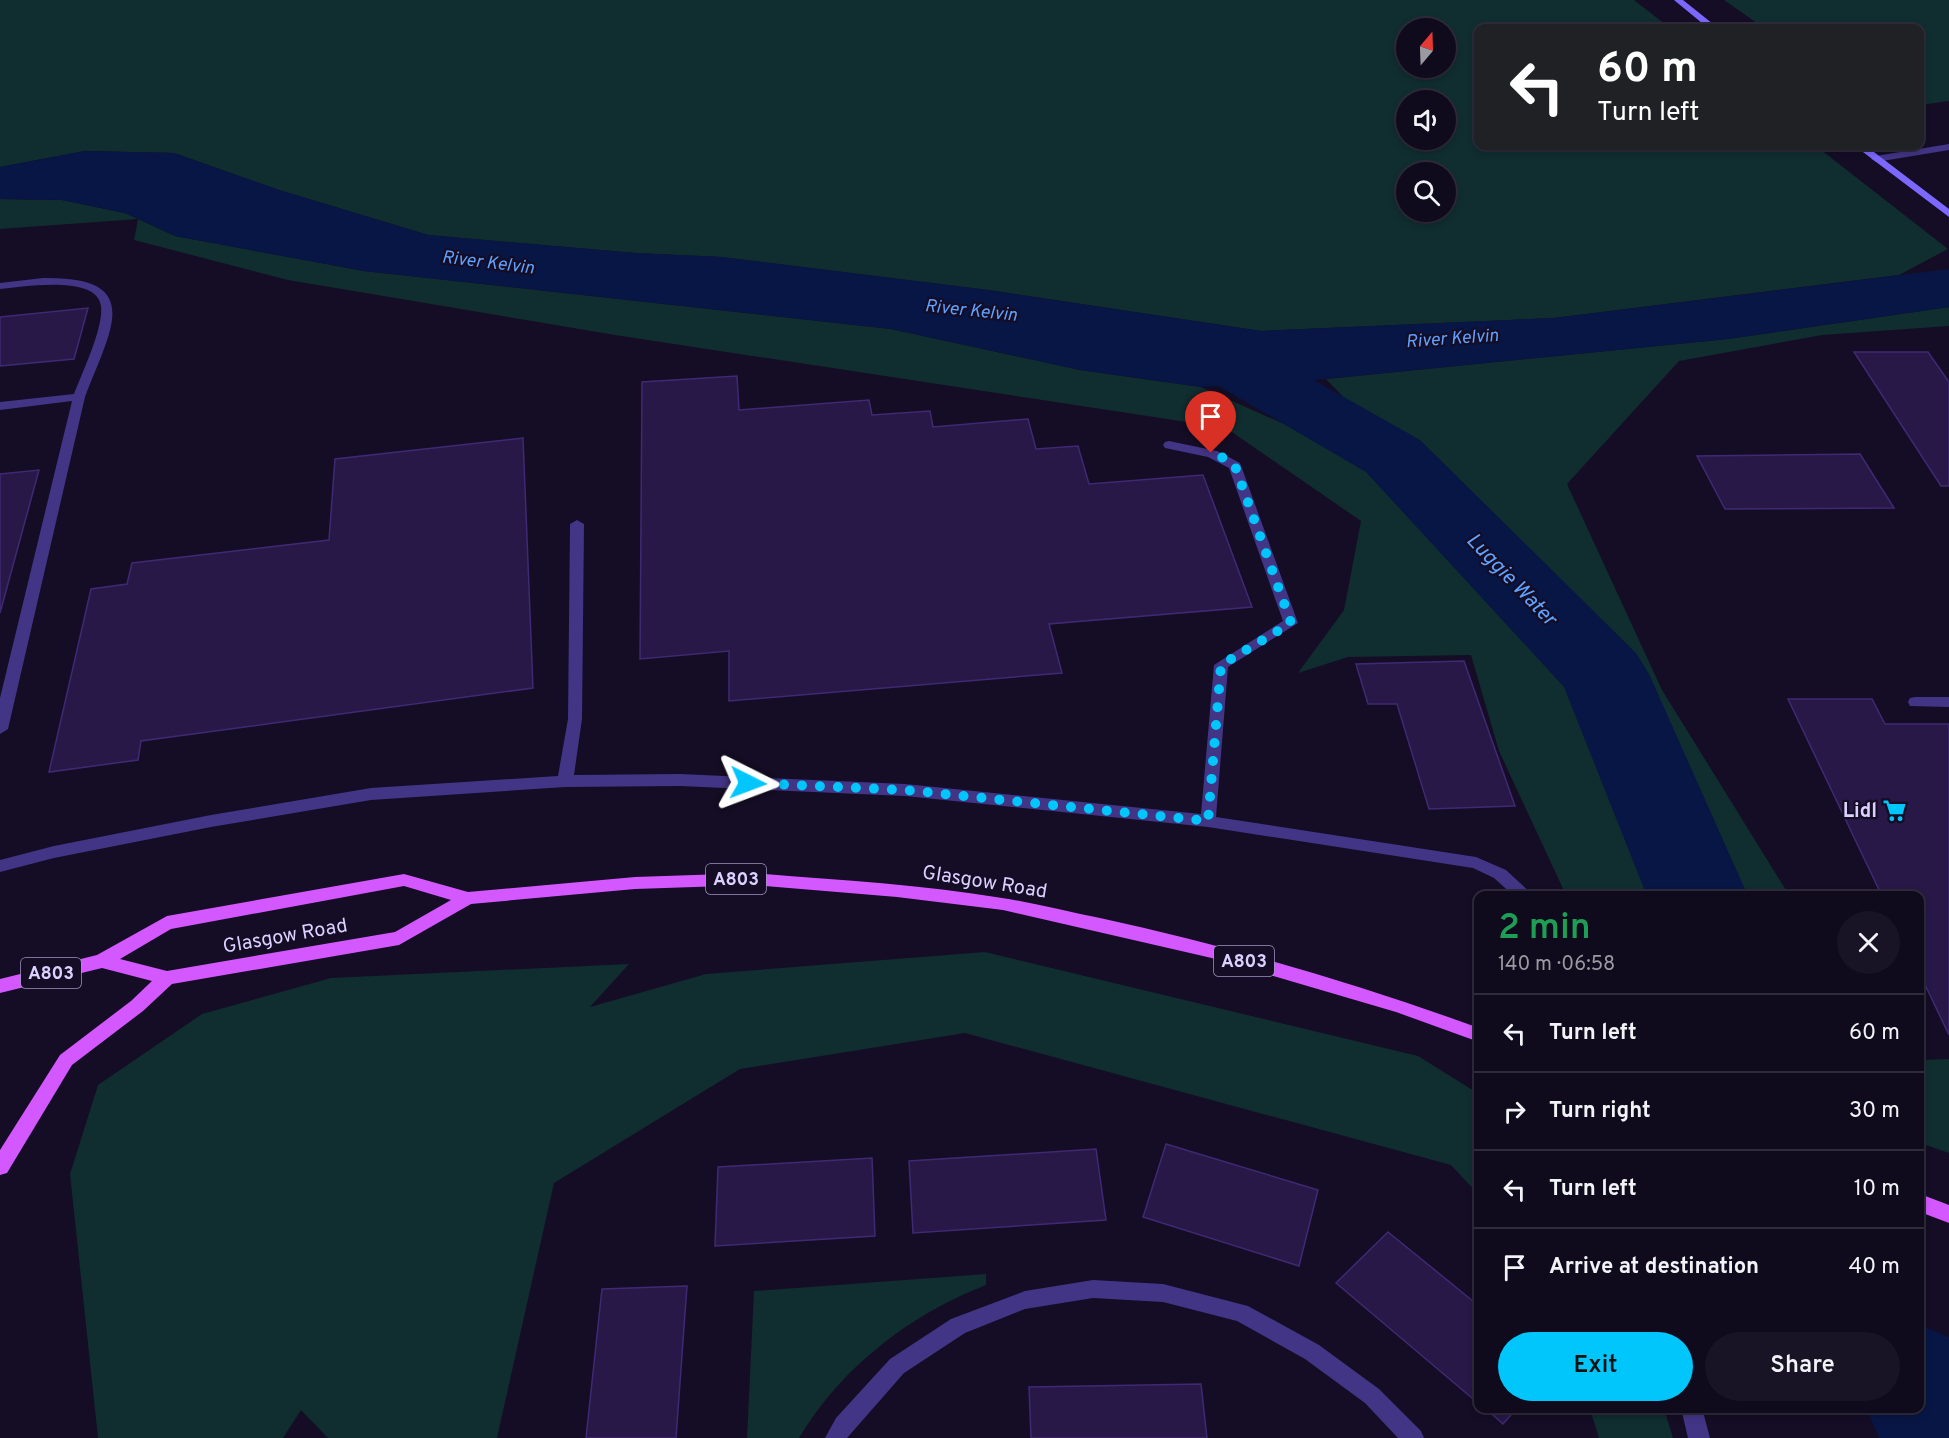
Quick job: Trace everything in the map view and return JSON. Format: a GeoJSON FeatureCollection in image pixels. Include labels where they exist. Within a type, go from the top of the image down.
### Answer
{"type":"FeatureCollection","features":[{"type":"Feature","properties":{"kind":"main road"},"geometry":{"type":"LineString","coordinates":[[1678,0],[1708,24]]}},
{"type":"Feature","properties":{"kind":"main road"},"geometry":{"type":"LineString","coordinates":[[1865,150],[1949,214]]}},
{"type":"Feature","properties":{"kind":"main road","name":"Glasgow Road"},"geometry":{"type":"LineString","coordinates":[[0,986],[102,961],[167,923],[405,880],[468,898],[635,883],[754,879],[897,891],[1003,904],[1216,952],[1399,1006],[1474,1033]]}},
{"type":"Feature","properties":{"kind":"main road","name":"Glasgow Road"},"geometry":{"type":"LineString","coordinates":[[102,961],[167,978],[399,938],[468,898]]}},
{"type":"Feature","properties":{"kind":"main road"},"geometry":{"type":"LineString","coordinates":[[0,1167],[66,1060],[137,1006],[167,978]]}},
{"type":"Feature","properties":{"kind":"main road"},"geometry":{"type":"LineString","coordinates":[[1924,1205],[1949,1214]]}},
{"type":"Feature","properties":{"kind":"street"},"geometry":{"type":"LineString","coordinates":[[1876,159],[1949,147]]}},
{"type":"Feature","properties":{"kind":"street"},"geometry":{"type":"LineString","coordinates":[[0,286],[48,281],[76,283],[92,287],[104,295],[108,306],[101,334],[79,397],[0,729]]}},
{"type":"Feature","properties":{"kind":"street"},"geometry":{"type":"LineString","coordinates":[[0,406],[79,397]]}},
{"type":"Feature","properties":{"kind":"street"},"geometry":{"type":"LineString","coordinates":[[1169,445],[1211,453],[1226,459],[1235,466],[1291,623],[1221,665],[1208,821]]}},
{"type":"Feature","properties":{"kind":"street"},"geometry":{"type":"LineString","coordinates":[[565,781],[575,719],[577,525]]}},
{"type":"Feature","properties":{"kind":"street"},"geometry":{"type":"LineString","coordinates":[[1915,702],[1949,702]]}},
{"type":"Feature","properties":{"kind":"street"},"geometry":{"type":"LineString","coordinates":[[0,866],[54,852],[200,823],[371,794],[565,781],[680,780],[905,790],[1208,821],[1476,863],[1500,874],[1520,891]]}},
{"type":"Feature","properties":{"kind":"street"},"geometry":{"type":"LineString","coordinates":[[836,1438],[843,1425],[897,1366],[958,1326],[1025,1300],[1093,1289],[1163,1293],[1241,1313],[1312,1352],[1364,1389],[1413,1438]]}},
{"type":"Feature","properties":{"kind":"street"},"geometry":{"type":"LineString","coordinates":[[1692,1413],[1699,1438]]}},
{"type":"Feature","properties":{"kind":"green space"},"geometry":{"type":"Polygon","coordinates":[[[0,0],[1634,0],[1665,24],[1474,24],[1474,150],[1821,150],[1948,249],[1899,275],[1554,318],[1261,331],[988,290],[721,257],[635,253],[428,235],[279,190],[174,153],[85,151],[0,167],[0,0]]]}},
{"type":"Feature","properties":{"kind":"green space"},"geometry":{"type":"Polygon","coordinates":[[[1724,0],[1949,0],[1949,101],[1924,104],[1924,24],[1758,24],[1724,0]]]}},
{"type":"Feature","properties":{"kind":"green space"},"geometry":{"type":"Polygon","coordinates":[[[0,199],[62,200],[125,213],[175,236],[364,271],[891,329],[1080,370],[1201,387],[1331,445],[1421,513],[1462,493],[1352,406],[1326,379],[1728,339],[1949,307],[1949,326],[1822,335],[1679,361],[1567,484],[1662,690],[1787,891],[1564,891],[1499,751],[1471,655],[1348,657],[1298,673],[1344,610],[1361,521],[1226,428],[615,335],[288,280],[134,240],[138,219],[0,229],[0,199]]]}},
{"type":"Feature","properties":{"kind":"green space"},"geometry":{"type":"Polygon","coordinates":[[[985,952],[1418,1056],[1474,1091],[1474,1190],[1451,1165],[965,1033],[740,1069],[554,1183],[497,1438],[328,1438],[301,1410],[283,1438],[98,1438],[70,1174],[98,1085],[202,1014],[331,978],[629,964],[590,1007],[706,974],[985,952]]]}},
{"type":"Feature","properties":{"kind":"green space"},"geometry":{"type":"Polygon","coordinates":[[[1949,1059],[1949,1153],[1924,1144],[1924,1060],[1949,1059]]]}},
{"type":"Feature","properties":{"kind":"green space"},"geometry":{"type":"Polygon","coordinates":[[[986,1274],[986,1285],[958,1297],[904,1328],[857,1366],[816,1412],[799,1438],[747,1438],[754,1291],[986,1274]]]}},
{"type":"Feature","properties":{"kind":"green space"},"geometry":{"type":"Polygon","coordinates":[[[1591,1413],[1665,1413],[1673,1438],[1599,1438],[1591,1413]]]}},
{"type":"Feature","properties":{"kind":"water","name":"River Kelvin"},"geometry":{"type":"Polygon","coordinates":[[[85,151],[174,153],[279,190],[428,235],[635,253],[721,257],[988,290],[1261,331],[1554,318],[1949,269],[1949,307],[1728,339],[1294,382],[1201,387],[1080,370],[891,329],[364,271],[175,236],[125,213],[62,200],[0,199],[0,167],[85,151]]]}},
{"type":"Feature","properties":{"kind":"building"},"geometry":{"type":"Polygon","coordinates":[[[88,308],[74,359],[0,366],[0,317],[88,308]]]}},
{"type":"Feature","properties":{"kind":"building"},"geometry":{"type":"Polygon","coordinates":[[[1854,352],[1928,352],[1949,382],[1949,486],[1941,486],[1854,352]]]}},
{"type":"Feature","properties":{"kind":"building"},"geometry":{"type":"Polygon","coordinates":[[[737,376],[739,410],[869,400],[872,415],[930,411],[933,427],[1028,419],[1036,449],[1078,446],[1089,484],[1203,475],[1252,607],[1049,624],[1062,673],[729,701],[729,651],[640,659],[642,382],[737,376]]]}},
{"type":"Feature","properties":{"kind":"building"},"geometry":{"type":"Polygon","coordinates":[[[523,438],[533,688],[141,741],[138,760],[49,772],[91,589],[127,584],[132,563],[329,540],[335,459],[523,438]]]}},
{"type":"Feature","properties":{"kind":"building"},"geometry":{"type":"Polygon","coordinates":[[[1860,454],[1894,508],[1725,509],[1697,456],[1860,454]]]}},
{"type":"Feature","properties":{"kind":"building"},"geometry":{"type":"Polygon","coordinates":[[[39,470],[0,613],[0,474],[39,470]]]}},
{"type":"Feature","properties":{"kind":"building"},"geometry":{"type":"Polygon","coordinates":[[[1464,661],[1515,806],[1429,809],[1397,704],[1368,704],[1356,664],[1464,661]]]}},
{"type":"Feature","properties":{"kind":"building","name":"Lidl"},"geometry":{"type":"Polygon","coordinates":[[[1788,699],[1872,699],[1885,724],[1949,724],[1949,1035],[1924,982],[1924,891],[1880,891],[1788,699]]]}},
{"type":"Feature","properties":{"kind":"building"},"geometry":{"type":"Polygon","coordinates":[[[1166,1144],[1318,1190],[1299,1266],[1143,1217],[1166,1144]]]}},
{"type":"Feature","properties":{"kind":"building"},"geometry":{"type":"Polygon","coordinates":[[[1096,1149],[1106,1220],[913,1233],[909,1161],[1096,1149]]]}},
{"type":"Feature","properties":{"kind":"building"},"geometry":{"type":"Polygon","coordinates":[[[872,1158],[875,1236],[715,1246],[718,1167],[872,1158]]]}},
{"type":"Feature","properties":{"kind":"building"},"geometry":{"type":"Polygon","coordinates":[[[1388,1232],[1474,1302],[1474,1400],[1336,1283],[1388,1232]]]}},
{"type":"Feature","properties":{"kind":"building"},"geometry":{"type":"Polygon","coordinates":[[[687,1286],[676,1438],[586,1438],[602,1289],[687,1286]]]}},
{"type":"Feature","properties":{"kind":"building"},"geometry":{"type":"Polygon","coordinates":[[[1201,1384],[1207,1438],[1031,1438],[1029,1387],[1201,1384]]]}},
{"type":"Feature","properties":{"kind":"building"},"geometry":{"type":"Polygon","coordinates":[[[1491,1413],[1513,1413],[1503,1424],[1491,1413]]]}},
{"type":"Feature","properties":{"kind":"waterway","name":"Luggie Water"},"geometry":{"type":"LineString","coordinates":[[1217,355],[1393,456],[1604,674],[1696,891]]}},
{"type":"Feature","properties":{"kind":"waterway","name":"Luggie Water"},"geometry":{"type":"LineString","coordinates":[[1924,1395],[1944,1438]]}},
{"type":"Feature","properties":{"kind":"place","name":"Lidl"},"geometry":{"type":"Point","coordinates":[1895,810]}},
{"type":"Feature","properties":{"kind":"route"},"geometry":{"type":"LineString","coordinates":[[748,783],[905,790],[1208,821],[1221,665],[1291,623],[1235,466],[1226,459],[1211,453]]}}]}
